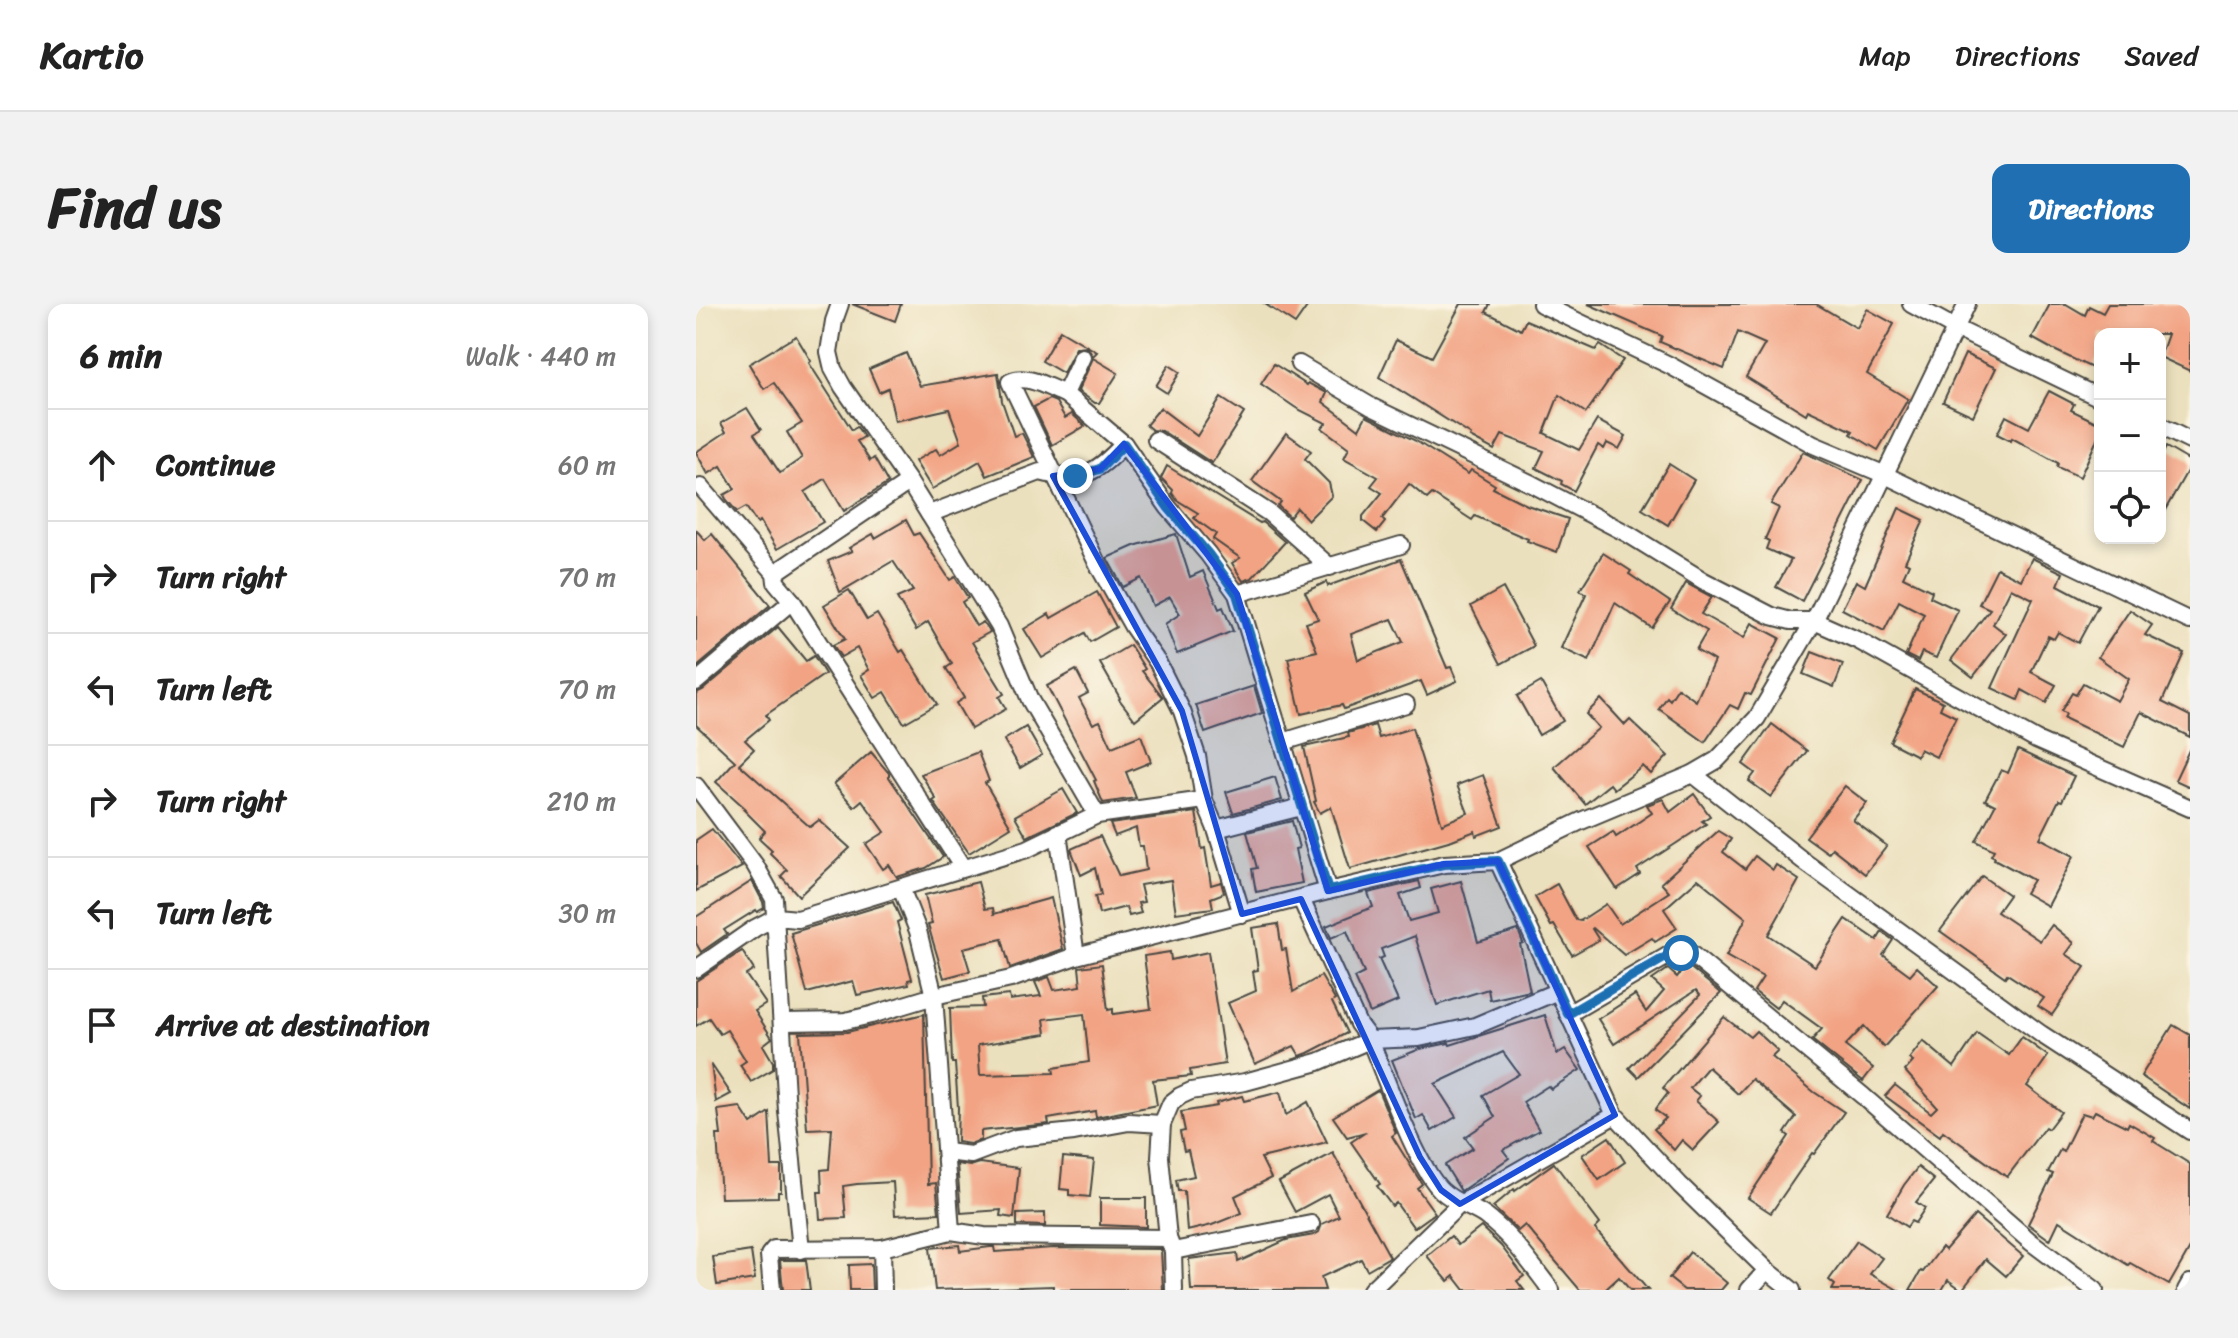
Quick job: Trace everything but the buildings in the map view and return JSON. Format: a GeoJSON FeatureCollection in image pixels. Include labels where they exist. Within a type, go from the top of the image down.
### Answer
{"type":"FeatureCollection","features":[{"type":"Feature","properties":{"kind":"street"},"geometry":{"type":"LineString","coordinates":[[840,304],[829,352],[833,369],[909,482],[999,626],[1030,700],[1097,815]]}},
{"type":"Feature","properties":{"kind":"street"},"geometry":{"type":"LineString","coordinates":[[1541,304],[1669,365],[1814,445],[1883,474],[2190,621]]}},
{"type":"Feature","properties":{"kind":"street"},"geometry":{"type":"LineString","coordinates":[[1911,304],[2094,395]]}},
{"type":"Feature","properties":{"kind":"street"},"geometry":{"type":"LineString","coordinates":[[783,1022],[845,1021],[934,996],[1011,979],[1076,956],[1328,891],[1444,864],[1498,861],[1581,821],[1693,774],[1717,760],[1757,718],[1814,621],[1967,304]]}},
{"type":"Feature","properties":{"kind":"street"},"geometry":{"type":"LineString","coordinates":[[1065,394],[1082,357]]}},
{"type":"Feature","properties":{"kind":"street"},"geometry":{"type":"LineString","coordinates":[[1299,364],[1372,407],[1628,534],[1704,581],[1772,616],[1791,621],[1814,621],[1859,641],[2036,740],[2190,808]]}},
{"type":"Feature","properties":{"kind":"street"},"geometry":{"type":"LineString","coordinates":[[1242,914],[1204,800],[1197,756],[1182,711],[1158,663],[1133,627],[1098,565],[1053,476],[1010,382],[1016,379],[1025,379],[1065,394],[1124,444],[1168,507],[1237,594],[1328,891]]}},
{"type":"Feature","properties":{"kind":"street"},"geometry":{"type":"LineString","coordinates":[[2166,429],[2190,441]]}},
{"type":"Feature","properties":{"kind":"street"},"geometry":{"type":"LineString","coordinates":[[1156,440],[1269,513],[1330,567]]}},
{"type":"Feature","properties":{"kind":"street"},"geometry":{"type":"LineString","coordinates":[[929,514],[1040,472],[1053,476],[1075,476],[1100,469],[1124,444]]}},
{"type":"Feature","properties":{"kind":"street"},"geometry":{"type":"LineString","coordinates":[[775,573],[909,482]]}},
{"type":"Feature","properties":{"kind":"street"},"geometry":{"type":"LineString","coordinates":[[701,487],[775,573],[776,582],[792,601],[963,868]]}},
{"type":"Feature","properties":{"kind":"street"},"geometry":{"type":"LineString","coordinates":[[1237,594],[1401,545]]}},
{"type":"Feature","properties":{"kind":"street"},"geometry":{"type":"LineString","coordinates":[[696,682],[792,601]]}},
{"type":"Feature","properties":{"kind":"street"},"geometry":{"type":"LineString","coordinates":[[1283,742],[1406,704]]}},
{"type":"Feature","properties":{"kind":"street"},"geometry":{"type":"LineString","coordinates":[[1693,774],[1806,863],[2041,1034],[2190,1131]]}},
{"type":"Feature","properties":{"kind":"street"},"geometry":{"type":"LineString","coordinates":[[696,786],[755,865],[774,899],[787,1111],[801,1250]]}},
{"type":"Feature","properties":{"kind":"street"},"geometry":{"type":"LineString","coordinates":[[696,969],[776,917],[798,919],[1027,849],[1097,815],[1204,800]]}},
{"type":"Feature","properties":{"kind":"street"},"geometry":{"type":"LineString","coordinates":[[1216,829],[1301,807]]}},
{"type":"Feature","properties":{"kind":"street"},"geometry":{"type":"LineString","coordinates":[[1058,833],[1076,956]]}},
{"type":"Feature","properties":{"kind":"street"},"geometry":{"type":"LineString","coordinates":[[1498,861],[1615,1115],[1680,1185],[1767,1270],[1792,1290]]}},
{"type":"Feature","properties":{"kind":"street"},"geometry":{"type":"LineString","coordinates":[[901,888],[918,931],[934,996],[951,1231]]}},
{"type":"Feature","properties":{"kind":"street"},"geometry":{"type":"LineString","coordinates":[[1301,899],[1358,1024],[1370,1040],[1420,1157],[1441,1190],[1483,1215],[1510,1237],[1551,1290]]}},
{"type":"Feature","properties":{"kind":"street"},"geometry":{"type":"LineString","coordinates":[[1568,1014],[1671,954],[1691,954],[1863,1096],[2031,1242],[2094,1290]]}},
{"type":"Feature","properties":{"kind":"street"},"geometry":{"type":"LineString","coordinates":[[1174,1290],[1160,1157],[1162,1124],[1171,1103],[1191,1091],[1245,1082],[1318,1062],[1370,1040],[1419,1038],[1475,1026],[1558,991]]}},
{"type":"Feature","properties":{"kind":"street"},"geometry":{"type":"LineString","coordinates":[[1371,1290],[1460,1204],[1615,1115]]}},
{"type":"Feature","properties":{"kind":"street"},"geometry":{"type":"LineString","coordinates":[[946,1152],[971,1155],[1016,1138],[1129,1122],[1162,1124]]}},
{"type":"Feature","properties":{"kind":"street"},"geometry":{"type":"LineString","coordinates":[[772,1290],[771,1252],[774,1249],[882,1248],[951,1231],[984,1236],[1171,1244],[1311,1224]]}},
{"type":"Feature","properties":{"kind":"street"},"geometry":{"type":"LineString","coordinates":[[882,1248],[883,1290]]}},
{"type":"Feature","properties":{"kind":"street"},"geometry":{"type":"LineString","coordinates":[[1749,1290],[1767,1270]]}},
{"type":"Feature","properties":{"kind":"street"},"geometry":{"type":"LineString","coordinates":[[2186,1290],[2190,1283]]}},
{"type":"Feature","properties":{"kind":"highlighted area"},"geometry":{"type":"Polygon","coordinates":[[[1124,444],[1237,594],[1328,891],[1444,864],[1498,861],[1615,1115],[1460,1204],[1441,1190],[1420,1157],[1301,899],[1242,914],[1182,711],[1053,476],[1100,469],[1124,444]]]}},
{"type":"Feature","properties":{"kind":"route"},"geometry":{"type":"LineString","coordinates":[[1075,476],[1100,469],[1124,444],[1168,507],[1237,594],[1328,891],[1444,864],[1498,861],[1568,1014],[1671,954],[1681,953]]}}]}
